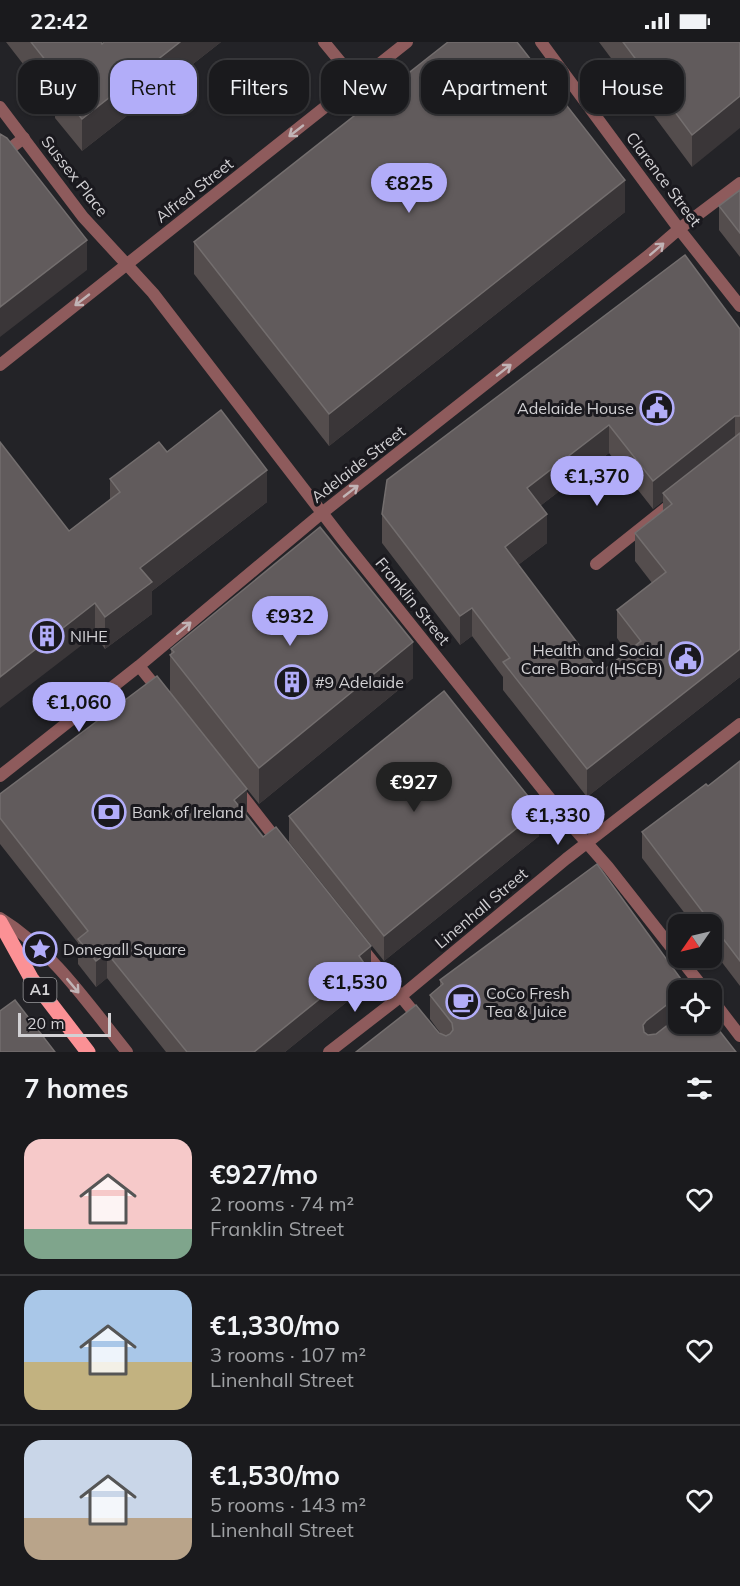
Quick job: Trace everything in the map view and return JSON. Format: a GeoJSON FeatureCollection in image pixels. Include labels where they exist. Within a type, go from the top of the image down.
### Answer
{"type":"FeatureCollection","features":[{"type":"Feature","properties":{"kind":"main road","name":"A1"},"geometry":{"type":"LineString","coordinates":[[0,920],[31,978],[88,1052]]}},
{"type":"Feature","properties":{"kind":"street"},"geometry":{"type":"LineString","coordinates":[[324,42],[339,60]]}},
{"type":"Feature","properties":{"kind":"street","name":"Alfred Street"},"geometry":{"type":"LineString","coordinates":[[384,60],[407,42]]}},
{"type":"Feature","properties":{"kind":"street","name":"Clarence Street"},"geometry":{"type":"LineString","coordinates":[[541,42],[679,229],[740,306]]}},
{"type":"Feature","properties":{"kind":"street","name":"Sussex Place"},"geometry":{"type":"LineString","coordinates":[[0,107],[83,216],[128,264]]}},
{"type":"Feature","properties":{"kind":"street","name":"Alfred Street"},"geometry":{"type":"LineString","coordinates":[[0,365],[321,111]]}},
{"type":"Feature","properties":{"kind":"street"},"geometry":{"type":"LineString","coordinates":[[0,156],[24,138]]}},
{"type":"Feature","properties":{"kind":"street","name":"Adelaide Street"},"geometry":{"type":"LineString","coordinates":[[0,776],[139,666],[322,513],[740,183]]}},
{"type":"Feature","properties":{"kind":"street","name":"Franklin Street"},"geometry":{"type":"LineString","coordinates":[[128,264],[153,292],[322,513],[586,844],[608,867],[668,942]]}},
{"type":"Feature","properties":{"kind":"street"},"geometry":{"type":"LineString","coordinates":[[596,564],[686,493]]}},
{"type":"Feature","properties":{"kind":"street"},"geometry":{"type":"LineString","coordinates":[[139,666],[167,700]]}},
{"type":"Feature","properties":{"kind":"street","name":"Linenhall Street"},"geometry":{"type":"LineString","coordinates":[[329,1052],[400,997],[586,844],[740,724]]}},
{"type":"Feature","properties":{"kind":"street"},"geometry":{"type":"LineString","coordinates":[[232,783],[290,857]]}},
{"type":"Feature","properties":{"kind":"street"},"geometry":{"type":"LineString","coordinates":[[0,920],[17,928],[62,972],[127,1052]]}},
{"type":"Feature","properties":{"kind":"street"},"geometry":{"type":"LineString","coordinates":[[356,941],[430,1033]]}},
{"type":"Feature","properties":{"kind":"street","name":"Franklin Street"},"geometry":{"type":"LineString","coordinates":[[688,968],[697,980]]}},
{"type":"Feature","properties":{"kind":"street"},"geometry":{"type":"LineString","coordinates":[[722,1014],[740,1036]]}},
{"type":"Feature","properties":{"kind":"building"},"geometry":{"type":"Polygon","coordinates":[[[31,42],[101,42],[102,44],[104,42],[180,42],[157,60],[110,60],[110,97],[98,106],[98,60],[45,60],[31,42]]]}},
{"type":"Feature","properties":{"kind":"building"},"geometry":{"type":"Polygon","coordinates":[[[448,42],[517,42],[531,60],[425,60],[448,42]]]}},
{"type":"Feature","properties":{"kind":"building"},"geometry":{"type":"Polygon","coordinates":[[[623,42],[740,42],[740,96],[692,135],[676,114],[684,114],[684,60],[636,60],[623,42]]]}},
{"type":"Feature","properties":{"kind":"building"},"geometry":{"type":"Polygon","coordinates":[[[421,63],[421,114],[568,114],[568,107],[625,180],[329,414],[194,242],[357,114],[409,114],[409,73],[421,63]]]}},
{"type":"Feature","properties":{"kind":"building"},"geometry":{"type":"Polygon","coordinates":[[[78,114],[88,114],[82,119],[78,114]]]}},
{"type":"Feature","properties":{"kind":"building"},"geometry":{"type":"Polygon","coordinates":[[[0,134],[7,138],[87,240],[0,307],[0,134]]]}},
{"type":"Feature","properties":{"kind":"building"},"geometry":{"type":"Polygon","coordinates":[[[740,190],[740,233],[719,206],[740,190]]]}},
{"type":"Feature","properties":{"kind":"building"},"geometry":{"type":"Polygon","coordinates":[[[685,255],[740,329],[740,416],[735,416],[653,481],[609,425],[527,488],[547,514],[505,547],[600,673],[641,641],[617,610],[666,572],[635,533],[672,504],[663,493],[740,433],[740,649],[587,769],[503,662],[510,658],[472,608],[460,616],[382,514],[387,480],[685,255]]]}},
{"type":"Feature","properties":{"kind":"building","name":"NIHE"},"geometry":{"type":"Polygon","coordinates":[[[221,410],[267,470],[140,568],[152,582],[105,617],[95,603],[0,677],[0,442],[69,531],[120,492],[110,479],[159,442],[167,452],[221,410]]]}},
{"type":"Feature","properties":{"kind":"building","name":"#9 Adelaide"},"geometry":{"type":"Polygon","coordinates":[[[320,527],[413,642],[259,768],[170,655],[174,652],[171,649],[320,527]]]}},
{"type":"Feature","properties":{"kind":"building"},"geometry":{"type":"Polygon","coordinates":[[[157,676],[247,789],[234,800],[263,837],[276,827],[371,946],[359,956],[364,963],[254,1052],[187,1052],[107,953],[96,961],[78,939],[88,931],[0,818],[0,794],[157,676]]]}},
{"type":"Feature","properties":{"kind":"building"},"geometry":{"type":"Polygon","coordinates":[[[444,691],[539,810],[384,936],[289,816],[444,691]]]}},
{"type":"Feature","properties":{"kind":"building"},"geometry":{"type":"Polygon","coordinates":[[[740,761],[740,961],[722,937],[722,914],[704,914],[642,832],[706,784],[708,786],[740,761]]]}},
{"type":"Feature","properties":{"kind":"building"},"geometry":{"type":"Polygon","coordinates":[[[597,864],[668,961],[668,968],[673,968],[682,980],[668,980],[668,1004],[646,1021],[643,1025],[644,1032],[648,1035],[656,1034],[668,1025],[668,1034],[722,1034],[736,1052],[356,1052],[416,1005],[439,1033],[446,1036],[450,1034],[453,1030],[452,1023],[430,995],[443,984],[440,980],[597,864]]]}},
{"type":"Feature","properties":{"kind":"building"},"geometry":{"type":"Polygon","coordinates":[[[15,1000],[55,1052],[0,1052],[0,1011],[15,1000]]]}},
{"type":"Feature","properties":{"kind":"place","name":"Adelaide House"},"geometry":{"type":"Point","coordinates":[657,408]}},
{"type":"Feature","properties":{"kind":"place","name":"NIHE"},"geometry":{"type":"Point","coordinates":[47,636]}},
{"type":"Feature","properties":{"kind":"place","name":"Health and Social Care Board (HSCB)"},"geometry":{"type":"Point","coordinates":[686,659]}},
{"type":"Feature","properties":{"kind":"place","name":"#9 Adelaide"},"geometry":{"type":"Point","coordinates":[292,682]}},
{"type":"Feature","properties":{"kind":"place","name":"Bank of Ireland"},"geometry":{"type":"Point","coordinates":[109,812]}},
{"type":"Feature","properties":{"kind":"place","name":"Donegall Square"},"geometry":{"type":"Point","coordinates":[40,949]}},
{"type":"Feature","properties":{"kind":"place","name":"CoCo Fresh Tea & Juice"},"geometry":{"type":"Point","coordinates":[463,1002]}}]}
